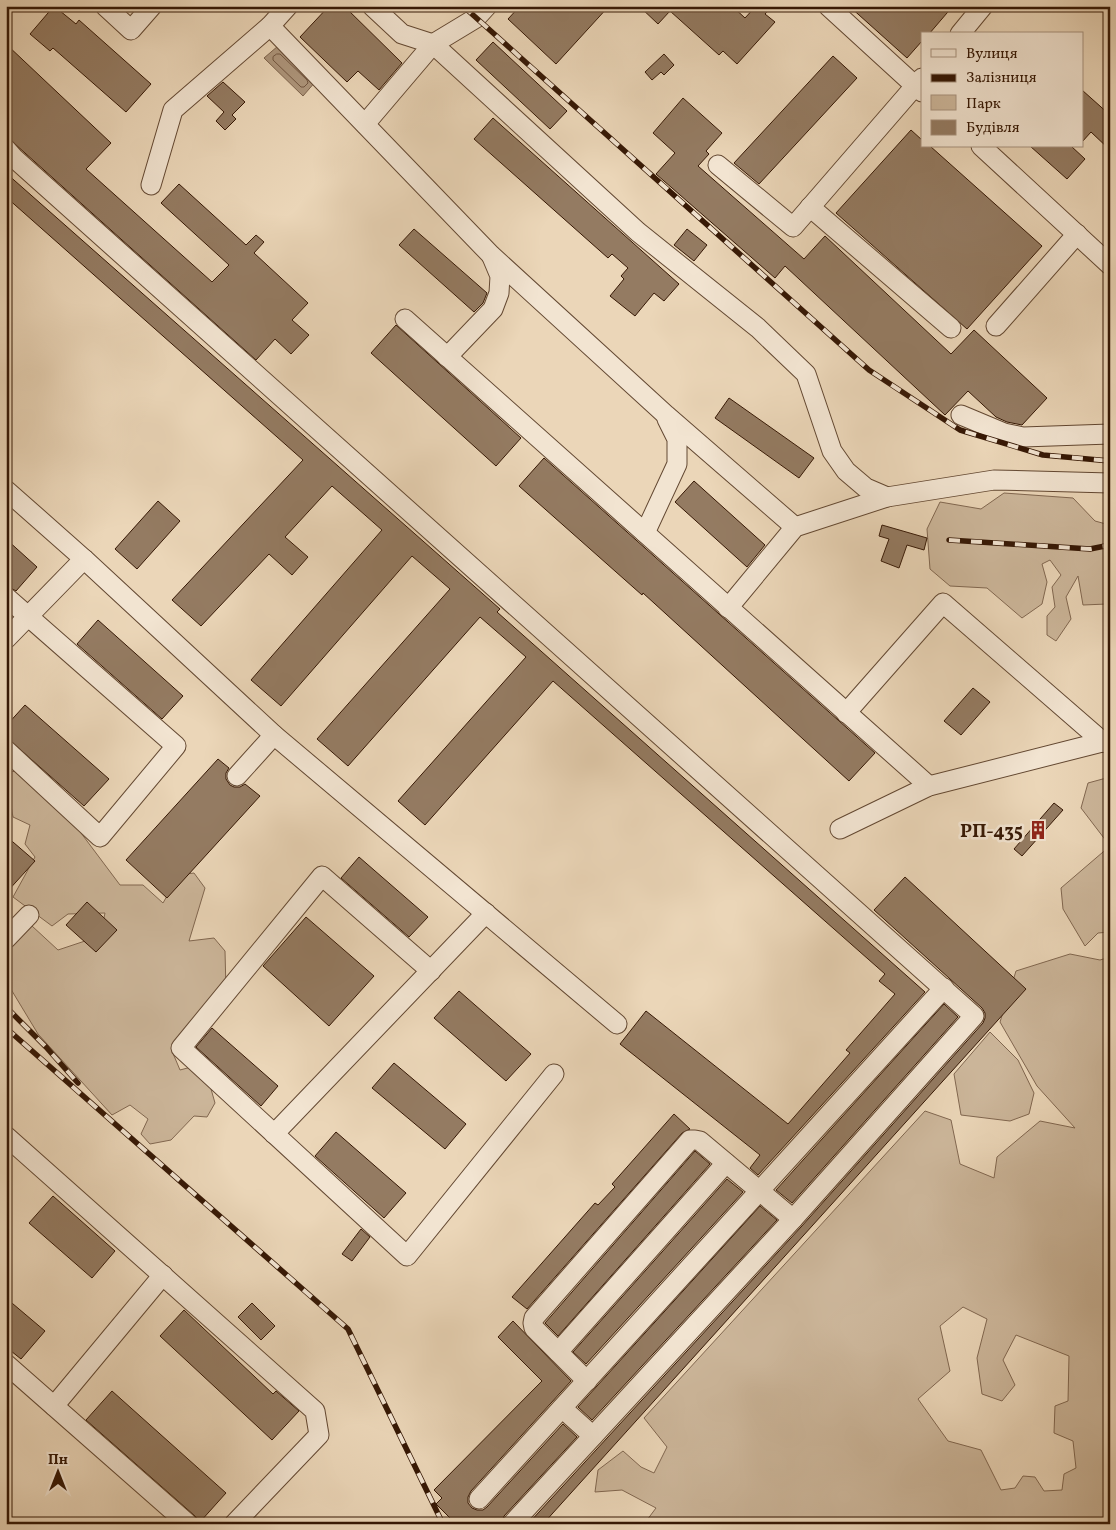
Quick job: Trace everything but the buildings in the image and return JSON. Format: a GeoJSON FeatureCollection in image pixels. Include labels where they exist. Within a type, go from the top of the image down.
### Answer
{"type":"FeatureCollection","features":[{"type":"Feature","properties":{"kind":"street"},"geometry":{"type":"LineString","coordinates":[[105,6],[131,30],[152,6]]}},
{"type":"Feature","properties":{"kind":"street"},"geometry":{"type":"LineString","coordinates":[[151,185],[173,110],[270,26],[288,6]]}},
{"type":"Feature","properties":{"kind":"street"},"geometry":{"type":"LineString","coordinates":[[372,6],[402,34],[433,44],[638,232],[758,328],[806,374],[832,451],[846,472],[866,488],[887,497]]}},
{"type":"Feature","properties":{"kind":"street"},"geometry":{"type":"LineString","coordinates":[[365,124],[433,44],[476,18],[487,6]]}},
{"type":"Feature","properties":{"kind":"street"},"geometry":{"type":"LineString","coordinates":[[718,165],[793,227],[920,85],[828,6]]}},
{"type":"Feature","properties":{"kind":"street"},"geometry":{"type":"LineString","coordinates":[[962,32],[983,6]]}},
{"type":"Feature","properties":{"kind":"street"},"geometry":{"type":"LineString","coordinates":[[270,26],[491,256],[666,416],[794,526]]}},
{"type":"Feature","properties":{"kind":"street"},"geometry":{"type":"LineString","coordinates":[[983,148],[1110,265]]}},
{"type":"Feature","properties":{"kind":"street"},"geometry":{"type":"LineString","coordinates":[[6,149],[36,178],[974,1016],[793,1219],[512,1524]]}},
{"type":"Feature","properties":{"kind":"street"},"geometry":{"type":"LineString","coordinates":[[810,207],[951,328]]}},
{"type":"Feature","properties":{"kind":"street"},"geometry":{"type":"LineString","coordinates":[[996,326],[1077,234]]}},
{"type":"Feature","properties":{"kind":"street"},"geometry":{"type":"LineString","coordinates":[[447,357],[493,309],[499,293],[500,276],[491,256]]}},
{"type":"Feature","properties":{"kind":"street"},"geometry":{"type":"LineString","coordinates":[[405,319],[929,786]]}},
{"type":"Feature","properties":{"kind":"street"},"geometry":{"type":"LineString","coordinates":[[961,415],[1004,433],[1023,437],[1110,434]]}},
{"type":"Feature","properties":{"kind":"street"},"geometry":{"type":"LineString","coordinates":[[645,533],[676,464],[676,439],[666,416]]}},
{"type":"Feature","properties":{"kind":"street"},"geometry":{"type":"LineString","coordinates":[[728,608],[794,526],[887,497],[994,480],[1110,483]]}},
{"type":"Feature","properties":{"kind":"street"},"geometry":{"type":"LineString","coordinates":[[6,490],[84,559],[274,735],[617,1024]]}},
{"type":"Feature","properties":{"kind":"street"},"geometry":{"type":"LineString","coordinates":[[6,639],[84,559]]}},
{"type":"Feature","properties":{"kind":"street"},"geometry":{"type":"LineString","coordinates":[[6,597],[176,746],[100,837],[6,750]]}},
{"type":"Feature","properties":{"kind":"street"},"geometry":{"type":"LineString","coordinates":[[846,713],[943,603],[1108,742]]}},
{"type":"Feature","properties":{"kind":"street"},"geometry":{"type":"LineString","coordinates":[[237,776],[274,735]]}},
{"type":"Feature","properties":{"kind":"street"},"geometry":{"type":"LineString","coordinates":[[840,829],[929,786],[1108,742]]}},
{"type":"Feature","properties":{"kind":"street"},"geometry":{"type":"LineString","coordinates":[[430,971],[322,876],[181,1048],[407,1256],[554,1074]]}},
{"type":"Feature","properties":{"kind":"street"},"geometry":{"type":"LineString","coordinates":[[274,1134],[486,913]]}},
{"type":"Feature","properties":{"kind":"street"},"geometry":{"type":"LineString","coordinates":[[6,939],[29,915]]}},
{"type":"Feature","properties":{"kind":"street"},"geometry":{"type":"LineString","coordinates":[[479,1499],[944,988]]}},
{"type":"Feature","properties":{"kind":"street"},"geometry":{"type":"LineString","coordinates":[[6,1136],[314,1412],[319,1436],[234,1524]]}},
{"type":"Feature","properties":{"kind":"street"},"geometry":{"type":"LineString","coordinates":[[587,1381],[534,1328],[534,1318],[690,1140],[700,1141],[793,1219]]}},
{"type":"Feature","properties":{"kind":"street"},"geometry":{"type":"LineString","coordinates":[[558,1352],[726,1163]]}},
{"type":"Feature","properties":{"kind":"street"},"geometry":{"type":"LineString","coordinates":[[54,1406],[162,1276]]}},
{"type":"Feature","properties":{"kind":"street"},"geometry":{"type":"LineString","coordinates":[[6,1364],[188,1524]]}},
{"type":"Feature","properties":{"kind":"street"},"geometry":{"type":"LineString","coordinates":[[562,1408],[593,1436]]}},
{"type":"Feature","properties":{"kind":"green space"},"geometry":{"type":"Polygon","coordinates":[[[1004,493],[1073,498],[1095,521],[1106,524],[1110,534],[1110,602],[1107,604],[1083,605],[1078,576],[1066,597],[1071,619],[1056,641],[1047,635],[1047,616],[1055,607],[1052,587],[1061,575],[1050,560],[1042,564],[1047,582],[1042,604],[1022,618],[987,588],[950,586],[930,569],[927,529],[940,502],[981,509],[1004,493]]]}},
{"type":"Feature","properties":{"kind":"green space"},"geometry":{"type":"Polygon","coordinates":[[[6,771],[21,772],[66,813],[120,885],[143,885],[163,903],[179,875],[194,873],[205,888],[189,941],[214,938],[225,951],[226,991],[172,1051],[180,1070],[195,1066],[207,1075],[215,1103],[207,1117],[194,1116],[171,1140],[150,1144],[141,1134],[148,1119],[130,1105],[112,1115],[38,1034],[6,981],[6,940],[32,926],[58,950],[88,940],[98,945],[105,913],[68,914],[52,926],[13,897],[35,857],[25,844],[30,825],[13,817],[9,795],[6,796],[6,771]]]}},
{"type":"Feature","properties":{"kind":"green space"},"geometry":{"type":"Polygon","coordinates":[[[1110,777],[1110,846],[1081,808],[1088,783],[1110,777]]]}},
{"type":"Feature","properties":{"kind":"green space"},"geometry":{"type":"Polygon","coordinates":[[[1110,846],[1110,932],[1098,933],[1085,946],[1063,909],[1061,888],[1110,846]]]}},
{"type":"Feature","properties":{"kind":"green space"},"geometry":{"type":"Polygon","coordinates":[[[1070,954],[1100,960],[1110,957],[1110,1524],[644,1524],[656,1508],[622,1490],[595,1492],[598,1470],[623,1451],[641,1467],[654,1473],[667,1447],[644,1418],[925,1111],[951,1120],[960,1164],[994,1178],[997,1157],[1040,1121],[1075,1128],[1037,1086],[1000,1022],[1016,971],[1070,954]],[[963,1307],[940,1326],[950,1371],[918,1399],[948,1441],[981,1450],[1001,1490],[1015,1488],[1023,1476],[1035,1477],[1044,1491],[1062,1490],[1064,1474],[1076,1468],[1073,1441],[1054,1433],[1055,1406],[1068,1401],[1069,1356],[1016,1335],[1003,1360],[1015,1385],[1002,1401],[982,1394],[977,1358],[987,1319],[963,1307]]]}},
{"type":"Feature","properties":{"kind":"green space"},"geometry":{"type":"Polygon","coordinates":[[[990,1032],[1018,1060],[1034,1093],[1029,1114],[1010,1121],[961,1115],[954,1074],[990,1032]]]}},
{"type":"Feature","properties":{"kind":"water"},"geometry":{"type":"Polygon","coordinates":[[[278,46],[316,81],[303,96],[264,58],[278,46]]]}},
{"type":"Feature","properties":{"kind":"railway"},"geometry":{"type":"LineString","coordinates":[[463,6],[869,370],[960,430],[1043,455],[1110,461]]}},
{"type":"Feature","properties":{"kind":"railway"},"geometry":{"type":"LineString","coordinates":[[949,540],[1090,549],[1110,545]]}},
{"type":"Feature","properties":{"kind":"railway"},"geometry":{"type":"LineString","coordinates":[[6,1007],[46,1047],[78,1083]]}},
{"type":"Feature","properties":{"kind":"railway"},"geometry":{"type":"LineString","coordinates":[[6,1028],[348,1329],[443,1524]]}},
{"type":"Feature","properties":{"kind":"place","name":"РП-435"},"geometry":{"type":"Point","coordinates":[1038,830]}}]}
